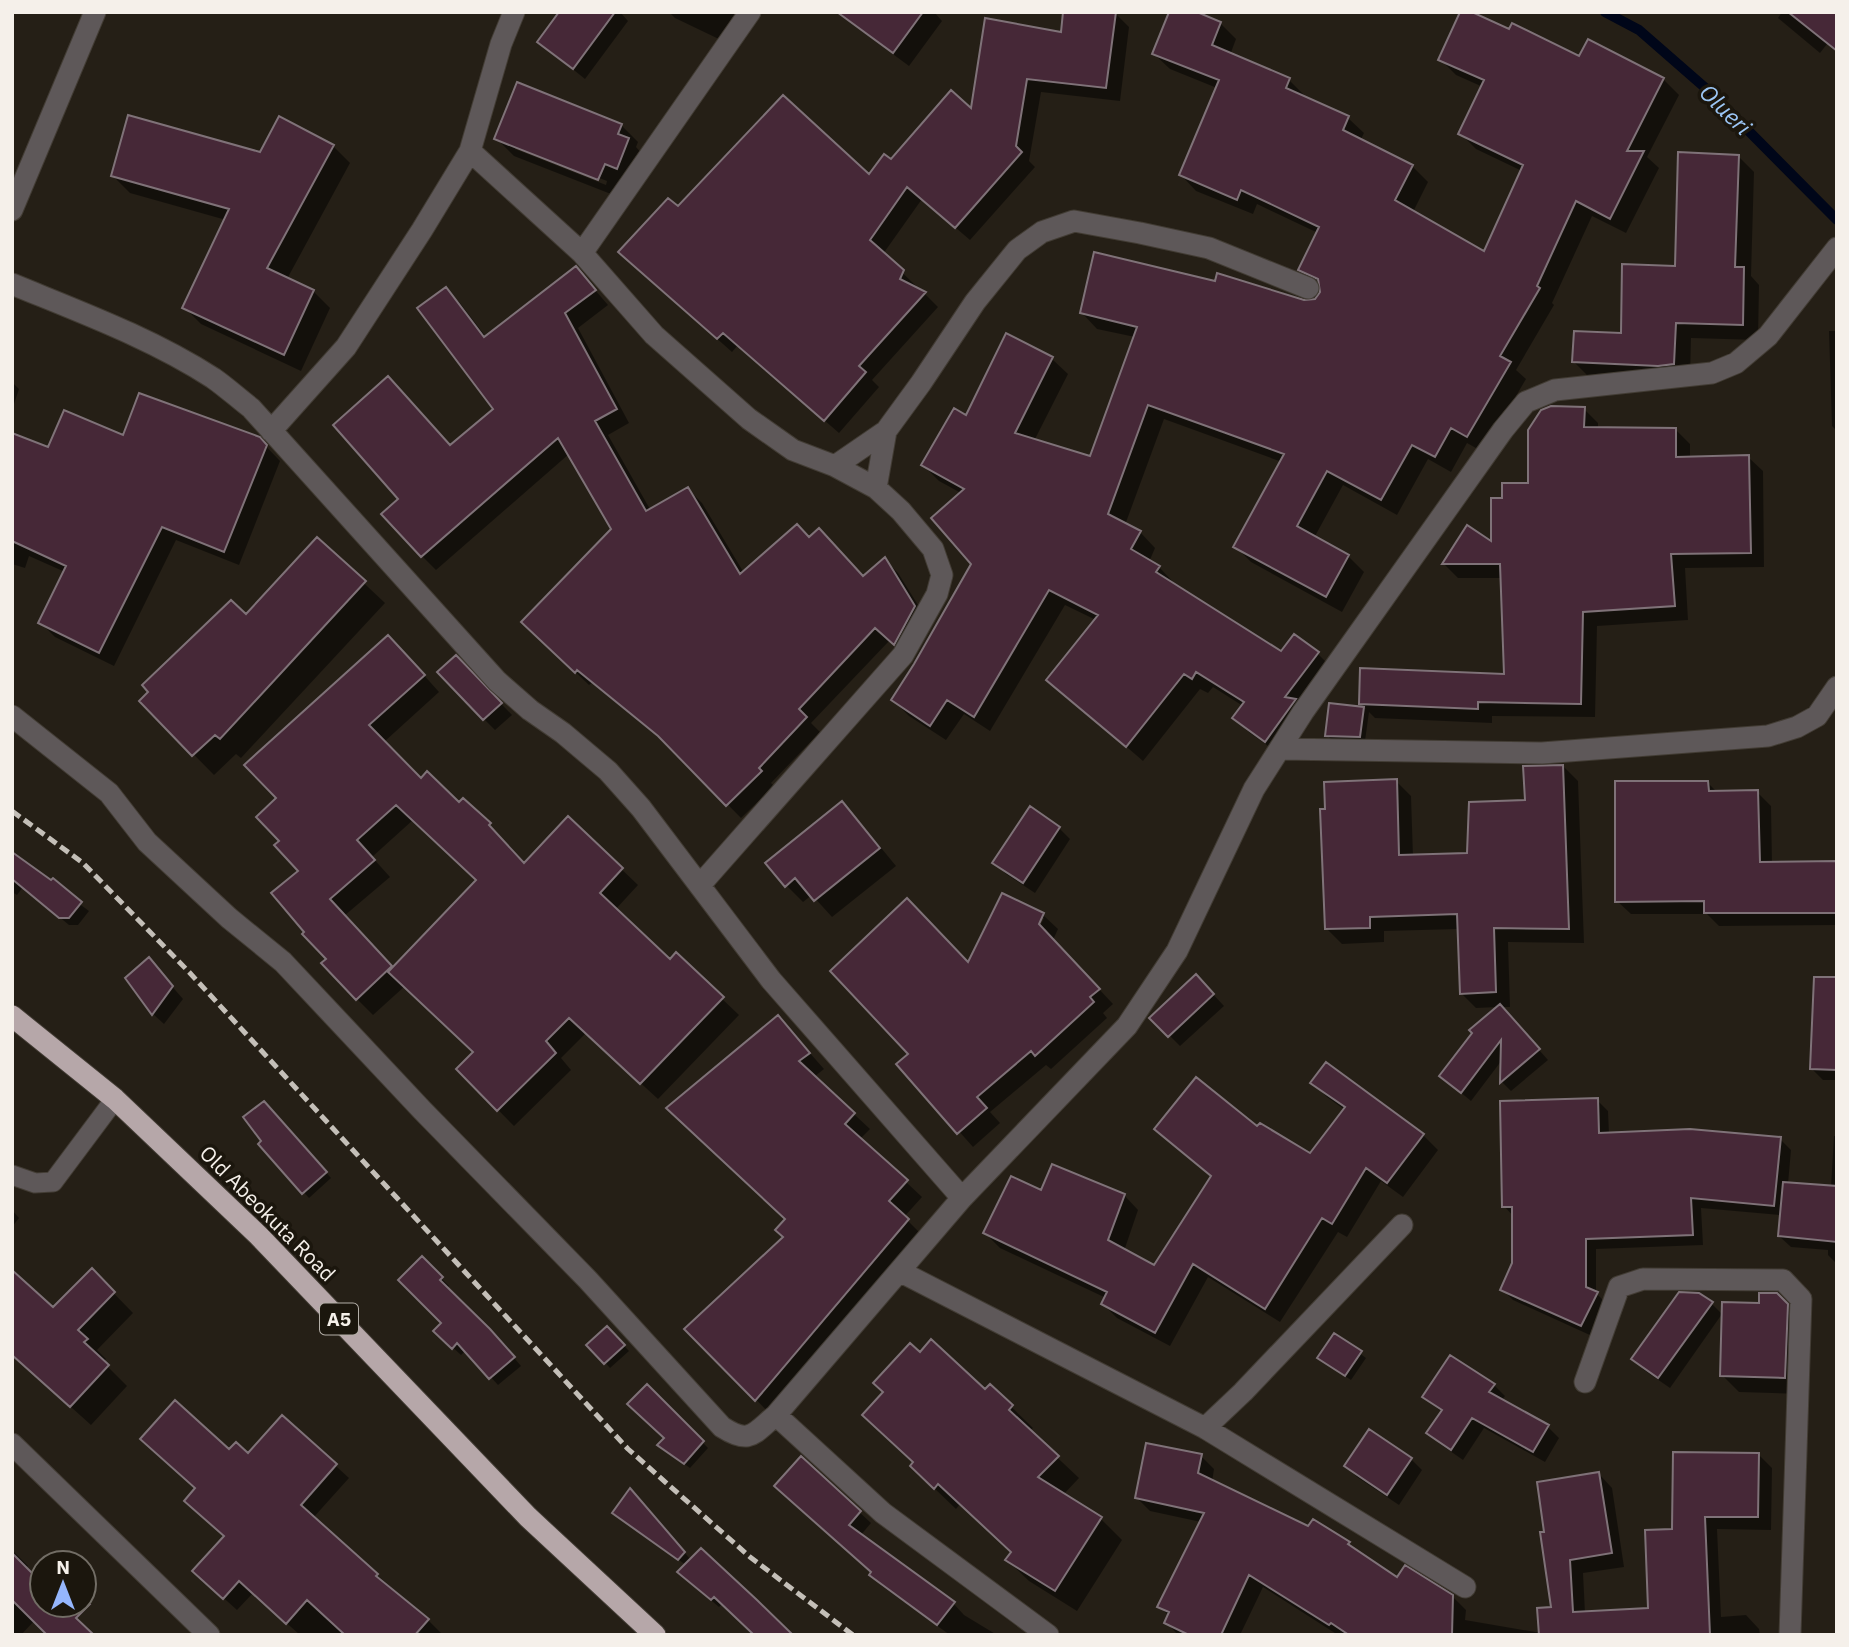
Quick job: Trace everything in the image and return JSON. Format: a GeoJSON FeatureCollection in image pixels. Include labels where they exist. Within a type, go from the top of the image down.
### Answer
{"type":"FeatureCollection","features":[{"type":"Feature","properties":{"kind":"highway","name":"Old Abeokuta Road"},"geometry":{"type":"LineString","coordinates":[[12,1016],[115,1099],[260,1236],[528,1517],[655,1635]]}},
{"type":"Feature","properties":{"kind":"street"},"geometry":{"type":"LineString","coordinates":[[12,210],[95,12]]}},
{"type":"Feature","properties":{"kind":"street"},"geometry":{"type":"LineString","coordinates":[[271,431],[346,347],[470,151],[501,44],[514,12]]}},
{"type":"Feature","properties":{"kind":"street"},"geometry":{"type":"LineString","coordinates":[[582,253],[750,12]]}},
{"type":"Feature","properties":{"kind":"street"},"geometry":{"type":"LineString","coordinates":[[470,151],[582,253],[654,335],[749,419],[793,450],[835,466],[876,488],[901,511],[933,549],[942,575],[937,594],[903,654],[700,885]]}},
{"type":"Feature","properties":{"kind":"street"},"geometry":{"type":"LineString","coordinates":[[835,466],[886,431],[975,302],[1017,250],[1042,232],[1074,222],[1140,233],[1209,248],[1308,288]]}},
{"type":"Feature","properties":{"kind":"street"},"geometry":{"type":"LineString","coordinates":[[12,716],[109,793],[147,842],[229,918],[283,962],[422,1110],[588,1280],[722,1427],[737,1437],[750,1437],[776,1415],[962,1198],[1127,1026],[1177,951],[1254,789],[1503,430],[1526,402],[1555,390],[1712,373],[1736,363],[1768,336],[1837,248]]}},
{"type":"Feature","properties":{"kind":"street"},"geometry":{"type":"LineString","coordinates":[[12,284],[110,325],[213,379],[251,408],[497,681],[608,771],[641,808],[771,980],[962,1198]]}},
{"type":"Feature","properties":{"kind":"street"},"geometry":{"type":"LineString","coordinates":[[876,488],[886,431]]}},
{"type":"Feature","properties":{"kind":"street"},"geometry":{"type":"LineString","coordinates":[[1280,749],[1542,753],[1768,736],[1797,727],[1817,716],[1837,687]]}},
{"type":"Feature","properties":{"kind":"street"},"geometry":{"type":"LineString","coordinates":[[1205,1428],[1243,1392],[1402,1224]]}},
{"type":"Feature","properties":{"kind":"street"},"geometry":{"type":"LineString","coordinates":[[901,1272],[1205,1428],[1465,1587]]}},
{"type":"Feature","properties":{"kind":"street"},"geometry":{"type":"LineString","coordinates":[[1585,1382],[1619,1287],[1643,1279],[1783,1280],[1801,1298],[1790,1635]]}},
{"type":"Feature","properties":{"kind":"street"},"geometry":{"type":"LineString","coordinates":[[776,1415],[883,1513],[1048,1635]]}},
{"type":"Feature","properties":{"kind":"street"},"geometry":{"type":"LineString","coordinates":[[12,1444],[209,1635]]}},
{"type":"Feature","properties":{"kind":"lane"},"geometry":{"type":"LineString","coordinates":[[12,1175],[35,1183],[53,1182],[115,1099]]}},
{"type":"Feature","properties":{"kind":"building"},"geometry":{"type":"Polygon","coordinates":[[[559,12],[615,12],[573,69],[537,42],[559,12]]]}},
{"type":"Feature","properties":{"kind":"building"},"geometry":{"type":"Polygon","coordinates":[[[837,12],[923,12],[893,53],[837,12]]]}},
{"type":"Feature","properties":{"kind":"building"},"geometry":{"type":"Polygon","coordinates":[[[1063,12],[1116,12],[1106,88],[1027,79],[1016,146],[1022,152],[955,228],[907,187],[870,240],[904,270],[900,279],[926,292],[859,366],[866,372],[824,421],[723,333],[717,339],[618,252],[668,198],[678,206],[783,95],[869,174],[884,154],[891,159],[951,90],[971,108],[985,18],[1061,32],[1063,12]]]}},
{"type":"Feature","properties":{"kind":"building"},"geometry":{"type":"Polygon","coordinates":[[[1169,12],[1197,12],[1221,22],[1212,45],[1290,78],[1286,88],[1349,116],[1343,130],[1413,165],[1395,200],[1484,251],[1523,165],[1458,134],[1484,80],[1438,60],[1460,12],[1472,12],[1509,29],[1512,23],[1579,56],[1588,39],[1664,78],[1627,151],[1644,151],[1610,219],[1576,201],[1537,286],[1540,288],[1500,356],[1511,362],[1467,437],[1451,428],[1435,457],[1412,445],[1381,500],[1327,471],[1297,526],[1349,555],[1326,597],[1233,547],[1284,454],[1148,405],[1108,514],[1141,531],[1131,549],[1160,566],[1156,572],[1281,651],[1294,634],[1319,652],[1285,697],[1296,699],[1265,742],[1232,718],[1244,702],[1196,672],[1192,679],[1184,674],[1126,747],[1046,680],[1098,615],[1049,590],[974,717],[947,700],[930,726],[891,700],[971,564],[931,518],[964,489],[921,465],[954,408],[966,415],[1006,333],[1053,357],[1015,433],[1090,456],[1137,327],[1080,313],[1094,252],[1215,281],[1217,273],[1304,300],[1315,299],[1320,292],[1318,279],[1298,270],[1319,227],[1241,190],[1237,200],[1179,175],[1219,80],[1152,54],[1169,12]]]}},
{"type":"Feature","properties":{"kind":"building"},"geometry":{"type":"Polygon","coordinates":[[[1788,12],[1837,12],[1837,51],[1788,12]]]}},
{"type":"Feature","properties":{"kind":"building"},"geometry":{"type":"Polygon","coordinates":[[[517,82],[622,124],[618,134],[629,138],[617,169],[605,164],[598,180],[494,139],[517,82]]]}},
{"type":"Feature","properties":{"kind":"building"},"geometry":{"type":"Polygon","coordinates":[[[128,115],[260,152],[279,116],[334,145],[267,268],[314,290],[284,355],[182,308],[229,209],[111,176],[128,115]]]}},
{"type":"Feature","properties":{"kind":"building"},"geometry":{"type":"Polygon","coordinates":[[[1678,152],[1739,155],[1735,267],[1744,267],[1743,325],[1676,323],[1674,364],[1658,366],[1572,362],[1574,331],[1621,333],[1622,264],[1675,266],[1678,152]]]}},
{"type":"Feature","properties":{"kind":"building"},"geometry":{"type":"Polygon","coordinates":[[[576,266],[596,290],[565,313],[617,409],[595,421],[646,511],[688,487],[740,574],[797,524],[809,537],[819,528],[863,576],[885,557],[915,606],[894,645],[875,628],[799,709],[807,717],[759,768],[762,771],[726,806],[658,736],[577,670],[575,673],[521,622],[611,529],[558,438],[421,557],[381,514],[398,499],[333,425],[388,376],[450,445],[493,409],[417,308],[446,287],[484,337],[576,266]]]}},
{"type":"Feature","properties":{"kind":"building"},"geometry":{"type":"Polygon","coordinates":[[[139,393],[260,437],[267,445],[224,552],[162,527],[99,653],[38,623],[66,566],[12,541],[12,433],[48,447],[64,410],[123,435],[139,393]]]}},
{"type":"Feature","properties":{"kind":"building"},"geometry":{"type":"Polygon","coordinates":[[[1551,406],[1585,407],[1584,427],[1676,428],[1676,457],[1749,455],[1751,553],[1671,554],[1675,606],[1583,612],[1581,704],[1478,702],[1478,709],[1359,704],[1360,668],[1504,674],[1500,564],[1442,564],[1467,525],[1491,541],[1491,498],[1502,498],[1502,483],[1528,483],[1528,430],[1541,410],[1551,406]]]}},
{"type":"Feature","properties":{"kind":"building"},"geometry":{"type":"Polygon","coordinates":[[[317,537],[366,581],[220,739],[215,735],[192,756],[139,701],[148,692],[142,685],[231,600],[246,614],[317,537]]]}},
{"type":"Feature","properties":{"kind":"building"},"geometry":{"type":"Polygon","coordinates":[[[388,635],[425,675],[369,725],[421,778],[427,771],[459,802],[463,798],[491,823],[489,825],[524,863],[568,816],[623,868],[600,893],[670,959],[676,952],[724,997],[640,1084],[569,1018],[546,1041],[556,1053],[497,1111],[456,1069],[473,1052],[388,972],[476,880],[396,805],[357,840],[375,860],[330,899],[392,966],[356,1000],[321,963],[326,959],[302,934],[304,932],[271,893],[298,871],[274,845],[279,841],[256,817],[276,798],[244,765],[388,635]]]}},
{"type":"Feature","properties":{"kind":"building"},"geometry":{"type":"Polygon","coordinates":[[[456,655],[502,703],[483,720],[437,672],[456,655]]]}},
{"type":"Feature","properties":{"kind":"building"},"geometry":{"type":"Polygon","coordinates":[[[1329,703],[1364,707],[1360,737],[1325,736],[1329,703]]]}},
{"type":"Feature","properties":{"kind":"building"},"geometry":{"type":"Polygon","coordinates":[[[1563,765],[1569,929],[1494,928],[1496,992],[1460,994],[1457,914],[1370,917],[1370,928],[1325,929],[1320,809],[1325,809],[1324,782],[1397,779],[1399,855],[1467,853],[1469,802],[1525,800],[1523,766],[1563,765]]]}},
{"type":"Feature","properties":{"kind":"building"},"geometry":{"type":"Polygon","coordinates":[[[1615,781],[1708,781],[1709,791],[1758,790],[1760,862],[1837,861],[1837,913],[1704,913],[1704,901],[1615,902],[1615,781]]]}},
{"type":"Feature","properties":{"kind":"building"},"geometry":{"type":"Polygon","coordinates":[[[842,801],[880,848],[814,901],[795,878],[785,887],[765,863],[842,801]]]}},
{"type":"Feature","properties":{"kind":"building"},"geometry":{"type":"Polygon","coordinates":[[[1030,806],[1060,827],[1023,883],[992,863],[1030,806]]]}},
{"type":"Feature","properties":{"kind":"building"},"geometry":{"type":"Polygon","coordinates":[[[12,852],[51,880],[53,878],[82,902],[69,918],[59,918],[12,879],[12,852]]]}},
{"type":"Feature","properties":{"kind":"building"},"geometry":{"type":"Polygon","coordinates":[[[1002,893],[1044,913],[1039,924],[1100,989],[1090,997],[1094,1002],[1035,1056],[1031,1051],[977,1097],[987,1108],[957,1134],[896,1064],[908,1054],[830,971],[907,898],[968,962],[1002,893]]]}},
{"type":"Feature","properties":{"kind":"building"},"geometry":{"type":"Polygon","coordinates":[[[149,957],[173,986],[152,1015],[125,978],[149,957]]]}},
{"type":"Feature","properties":{"kind":"building"},"geometry":{"type":"Polygon","coordinates":[[[1196,974],[1214,994],[1168,1037],[1149,1018],[1196,974]]]}},
{"type":"Feature","properties":{"kind":"building"},"geometry":{"type":"Polygon","coordinates":[[[1814,977],[1837,977],[1837,1070],[1810,1069],[1814,977]]]}},
{"type":"Feature","properties":{"kind":"building"},"geometry":{"type":"Polygon","coordinates":[[[1500,1004],[1540,1049],[1500,1083],[1501,1040],[1461,1093],[1439,1076],[1472,1033],[1469,1030],[1500,1004]]]}},
{"type":"Feature","properties":{"kind":"building"},"geometry":{"type":"Polygon","coordinates":[[[778,1015],[810,1053],[799,1061],[855,1113],[845,1124],[908,1180],[889,1201],[909,1219],[755,1401],[684,1329],[783,1237],[775,1230],[785,1219],[666,1108],[778,1015]]]}},
{"type":"Feature","properties":{"kind":"building"},"geometry":{"type":"Polygon","coordinates":[[[1326,1062],[1424,1134],[1387,1183],[1366,1168],[1332,1224],[1322,1218],[1265,1309],[1193,1264],[1155,1333],[1101,1304],[1107,1292],[983,1233],[1011,1176],[1041,1190],[1052,1164],[1125,1194],[1108,1240],[1154,1265],[1211,1176],[1154,1129],[1196,1077],[1257,1126],[1260,1123],[1310,1153],[1345,1107],[1310,1083],[1326,1062]]]}},
{"type":"Feature","properties":{"kind":"building"},"geometry":{"type":"Polygon","coordinates":[[[1598,1098],[1599,1133],[1690,1129],[1781,1137],[1774,1206],[1691,1198],[1693,1235],[1586,1239],[1586,1287],[1598,1292],[1581,1326],[1500,1290],[1512,1263],[1512,1207],[1502,1207],[1500,1101],[1598,1098]]]}},
{"type":"Feature","properties":{"kind":"building"},"geometry":{"type":"Polygon","coordinates":[[[264,1101],[327,1172],[302,1194],[258,1144],[261,1141],[243,1117],[264,1101]]]}},
{"type":"Feature","properties":{"kind":"building"},"geometry":{"type":"Polygon","coordinates":[[[1783,1182],[1837,1186],[1837,1242],[1778,1236],[1783,1182]]]}},
{"type":"Feature","properties":{"kind":"building"},"geometry":{"type":"Polygon","coordinates":[[[422,1256],[443,1277],[440,1280],[515,1357],[489,1379],[457,1343],[452,1349],[433,1331],[441,1323],[398,1280],[422,1256]]]}},
{"type":"Feature","properties":{"kind":"building"},"geometry":{"type":"Polygon","coordinates":[[[92,1268],[115,1292],[78,1330],[88,1339],[84,1342],[109,1365],[70,1407],[12,1355],[12,1270],[53,1307],[92,1268]]]}},
{"type":"Feature","properties":{"kind":"building"},"geometry":{"type":"Polygon","coordinates":[[[1679,1292],[1699,1293],[1713,1302],[1658,1378],[1631,1359],[1679,1292]]]}},
{"type":"Feature","properties":{"kind":"building"},"geometry":{"type":"Polygon","coordinates":[[[1759,1293],[1777,1293],[1788,1304],[1785,1378],[1720,1376],[1722,1302],[1759,1303],[1759,1293]]]}},
{"type":"Feature","properties":{"kind":"building"},"geometry":{"type":"Polygon","coordinates":[[[607,1326],[625,1345],[604,1364],[586,1345],[607,1326]]]}},
{"type":"Feature","properties":{"kind":"building"},"geometry":{"type":"Polygon","coordinates":[[[1334,1333],[1362,1351],[1345,1376],[1317,1358],[1334,1333]]]}},
{"type":"Feature","properties":{"kind":"building"},"geometry":{"type":"Polygon","coordinates":[[[931,1339],[985,1389],[990,1384],[1013,1405],[1009,1410],[1059,1456],[1038,1477],[1102,1517],[1055,1591],[1005,1560],[1011,1552],[938,1484],[934,1489],[910,1466],[913,1462],[862,1415],[883,1392],[873,1383],[910,1343],[920,1352],[931,1339]]]}},
{"type":"Feature","properties":{"kind":"building"},"geometry":{"type":"Polygon","coordinates":[[[1450,1355],[1495,1384],[1489,1392],[1549,1425],[1533,1452],[1472,1418],[1451,1450],[1426,1433],[1442,1410],[1422,1397],[1450,1355]]]}},
{"type":"Feature","properties":{"kind":"building"},"geometry":{"type":"Polygon","coordinates":[[[647,1384],[704,1441],[684,1464],[657,1445],[664,1438],[627,1404],[647,1384]]]}},
{"type":"Feature","properties":{"kind":"building"},"geometry":{"type":"Polygon","coordinates":[[[175,1400],[229,1449],[236,1442],[248,1453],[282,1415],[337,1464],[301,1505],[378,1574],[376,1576],[429,1619],[415,1635],[345,1635],[307,1600],[286,1624],[239,1581],[223,1599],[192,1571],[224,1536],[184,1501],[195,1488],[140,1439],[175,1400]]]}},
{"type":"Feature","properties":{"kind":"building"},"geometry":{"type":"Polygon","coordinates":[[[1369,1429],[1412,1458],[1387,1495],[1344,1466],[1369,1429]]]}},
{"type":"Feature","properties":{"kind":"building"},"geometry":{"type":"Polygon","coordinates":[[[1146,1443],[1202,1454],[1198,1473],[1308,1526],[1313,1519],[1397,1577],[1405,1565],[1453,1595],[1452,1635],[1349,1635],[1249,1575],[1221,1635],[1189,1635],[1164,1623],[1169,1612],[1157,1607],[1204,1513],[1135,1498],[1146,1443]]]}},
{"type":"Feature","properties":{"kind":"building"},"geometry":{"type":"Polygon","coordinates":[[[1673,1452],[1759,1453],[1758,1517],[1705,1517],[1710,1635],[1539,1635],[1537,1608],[1551,1607],[1540,1532],[1544,1532],[1537,1482],[1599,1472],[1612,1553],[1570,1560],[1573,1612],[1648,1608],[1645,1530],[1672,1529],[1673,1452]]]}},
{"type":"Feature","properties":{"kind":"building"},"geometry":{"type":"Polygon","coordinates":[[[801,1456],[861,1511],[849,1525],[955,1602],[937,1625],[869,1575],[871,1572],[774,1486],[801,1456]]]}},
{"type":"Feature","properties":{"kind":"building"},"geometry":{"type":"Polygon","coordinates":[[[630,1488],[685,1552],[678,1560],[612,1513],[630,1488]]]}},
{"type":"Feature","properties":{"kind":"building"},"geometry":{"type":"Polygon","coordinates":[[[701,1548],[793,1635],[754,1635],[714,1597],[711,1600],[677,1572],[701,1548]]]}},
{"type":"Feature","properties":{"kind":"building"},"geometry":{"type":"Polygon","coordinates":[[[12,1553],[28,1569],[28,1616],[12,1600],[12,1553]]]}},
{"type":"Feature","properties":{"kind":"building"},"geometry":{"type":"Polygon","coordinates":[[[31,1619],[77,1619],[94,1635],[47,1635],[31,1619]]]}},
{"type":"Feature","properties":{"kind":"waterway","name":"Olueri"},"geometry":{"type":"LineString","coordinates":[[1605,12],[1639,30],[1710,92],[1837,220]]}},
{"type":"Feature","properties":{"kind":"railway"},"geometry":{"type":"LineString","coordinates":[[12,811],[83,863],[189,972],[628,1449],[750,1557],[853,1635]]}}]}
